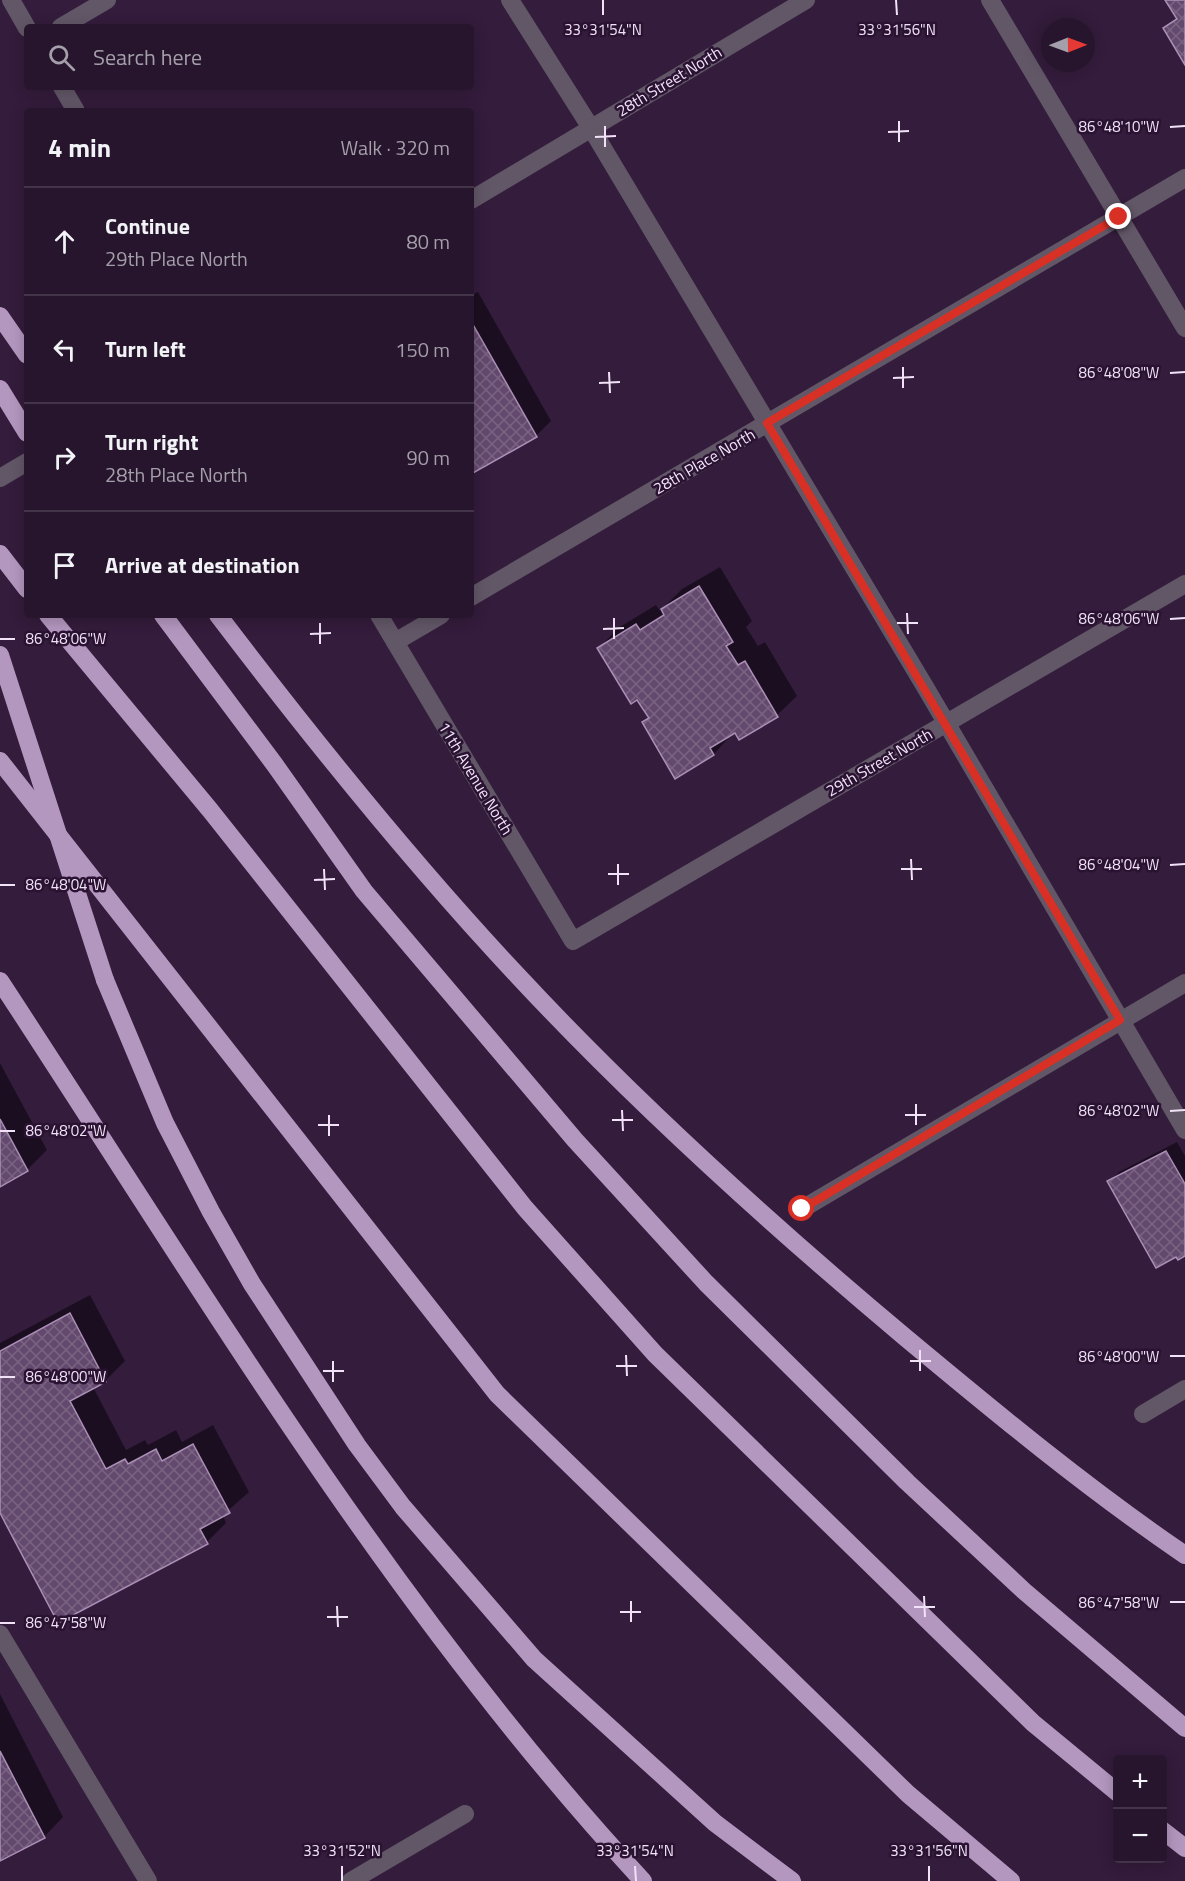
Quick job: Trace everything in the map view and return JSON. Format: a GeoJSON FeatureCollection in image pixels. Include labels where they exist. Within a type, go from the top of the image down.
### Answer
{"type":"FeatureCollection","features":[{"type":"Feature","properties":{"kind":"highway"},"geometry":{"type":"LineString","coordinates":[[0,316],[24,351]]}},
{"type":"Feature","properties":{"kind":"highway"},"geometry":{"type":"LineString","coordinates":[[0,389],[24,428]]}},
{"type":"Feature","properties":{"kind":"highway"},"geometry":{"type":"LineString","coordinates":[[0,554],[24,584]]}},
{"type":"Feature","properties":{"kind":"highway"},"geometry":{"type":"LineString","coordinates":[[50,618],[210,810],[525,1208],[655,1354],[1033,1723],[1113,1789]]}},
{"type":"Feature","properties":{"kind":"highway"},"geometry":{"type":"LineString","coordinates":[[165,618],[275,765],[364,891],[575,1140],[706,1283],[907,1482],[1016,1584],[1185,1728]]}},
{"type":"Feature","properties":{"kind":"highway"},"geometry":{"type":"LineString","coordinates":[[220,618],[309,735],[432,881],[519,977],[634,1095],[793,1244],[931,1359],[1139,1524],[1185,1555]]}},
{"type":"Feature","properties":{"kind":"highway"},"geometry":{"type":"LineString","coordinates":[[0,655],[105,980],[165,1124],[252,1284],[357,1446],[402,1507],[534,1659],[715,1823],[792,1881]]}},
{"type":"Feature","properties":{"kind":"highway"},"geometry":{"type":"LineString","coordinates":[[0,761],[497,1394],[908,1794],[1011,1881]]}},
{"type":"Feature","properties":{"kind":"highway"},"geometry":{"type":"LineString","coordinates":[[0,981],[368,1539],[481,1690],[585,1816],[643,1881]]}},
{"type":"Feature","properties":{"kind":"highway"},"geometry":{"type":"LineString","coordinates":[[1167,1834],[1185,1848]]}},
{"type":"Feature","properties":{"kind":"street"},"geometry":{"type":"LineString","coordinates":[[11,0],[25,24]]}},
{"type":"Feature","properties":{"kind":"street"},"geometry":{"type":"LineString","coordinates":[[66,24],[108,0]]}},
{"type":"Feature","properties":{"kind":"street"},"geometry":{"type":"LineString","coordinates":[[510,0],[591,128],[946,722],[1185,1130]]}},
{"type":"Feature","properties":{"kind":"street","name":"28th Street North"},"geometry":{"type":"LineString","coordinates":[[474,198],[806,0]]}},
{"type":"Feature","properties":{"kind":"street"},"geometry":{"type":"LineString","coordinates":[[990,0],[1185,328]]}},
{"type":"Feature","properties":{"kind":"street"},"geometry":{"type":"LineString","coordinates":[[64,90],[74,108]]}},
{"type":"Feature","properties":{"kind":"street","name":"28th Place North"},"geometry":{"type":"LineString","coordinates":[[474,595],[1185,178]]}},
{"type":"Feature","properties":{"kind":"street"},"geometry":{"type":"LineString","coordinates":[[0,478],[24,464]]}},
{"type":"Feature","properties":{"kind":"street","name":"29th Street North"},"geometry":{"type":"LineString","coordinates":[[573,941],[1185,584]]}},
{"type":"Feature","properties":{"kind":"street","name":"11th Avenue North"},"geometry":{"type":"LineString","coordinates":[[381,618],[573,941]]}},
{"type":"Feature","properties":{"kind":"street"},"geometry":{"type":"LineString","coordinates":[[395,642],[436,618]]}},
{"type":"Feature","properties":{"kind":"street"},"geometry":{"type":"LineString","coordinates":[[802,1209],[1185,983]]}},
{"type":"Feature","properties":{"kind":"street"},"geometry":{"type":"LineString","coordinates":[[1143,1414],[1185,1389]]}},
{"type":"Feature","properties":{"kind":"street"},"geometry":{"type":"LineString","coordinates":[[0,1634],[148,1881]]}},
{"type":"Feature","properties":{"kind":"street"},"geometry":{"type":"LineString","coordinates":[[351,1881],[465,1814]]}},
{"type":"Feature","properties":{"kind":"building"},"geometry":{"type":"Polygon","coordinates":[[[1165,0],[1185,0],[1185,65],[1163,28],[1177,19],[1165,0]]]}},
{"type":"Feature","properties":{"kind":"building"},"geometry":{"type":"Polygon","coordinates":[[[474,326],[537,437],[474,472],[474,326]]]}},
{"type":"Feature","properties":{"kind":"building"},"geometry":{"type":"Polygon","coordinates":[[[699,586],[733,642],[726,646],[738,665],[745,661],[778,717],[739,740],[735,733],[710,748],[714,755],[675,779],[642,722],[649,718],[637,700],[631,704],[597,648],[636,624],[640,630],[664,615],[661,609],[699,586]]]}},
{"type":"Feature","properties":{"kind":"building"},"geometry":{"type":"Polygon","coordinates":[[[0,1119],[28,1171],[0,1187],[0,1119]]]}},
{"type":"Feature","properties":{"kind":"building"},"geometry":{"type":"Polygon","coordinates":[[[1166,1151],[1185,1184],[1185,1256],[1178,1260],[1176,1257],[1156,1268],[1107,1181],[1166,1151]]]}},
{"type":"Feature","properties":{"kind":"building"},"geometry":{"type":"Polygon","coordinates":[[[70,1313],[106,1382],[70,1401],[106,1469],[125,1459],[128,1464],[156,1449],[162,1461],[193,1444],[230,1513],[200,1529],[208,1544],[58,1623],[0,1513],[0,1351],[70,1313]]]}},
{"type":"Feature","properties":{"kind":"building"},"geometry":{"type":"Polygon","coordinates":[[[0,1751],[45,1838],[0,1861],[0,1751]]]}},
{"type":"Feature","properties":{"kind":"route"},"geometry":{"type":"LineString","coordinates":[[802,1209],[1120,1020],[946,722],[767,423],[1119,217]]}}]}
